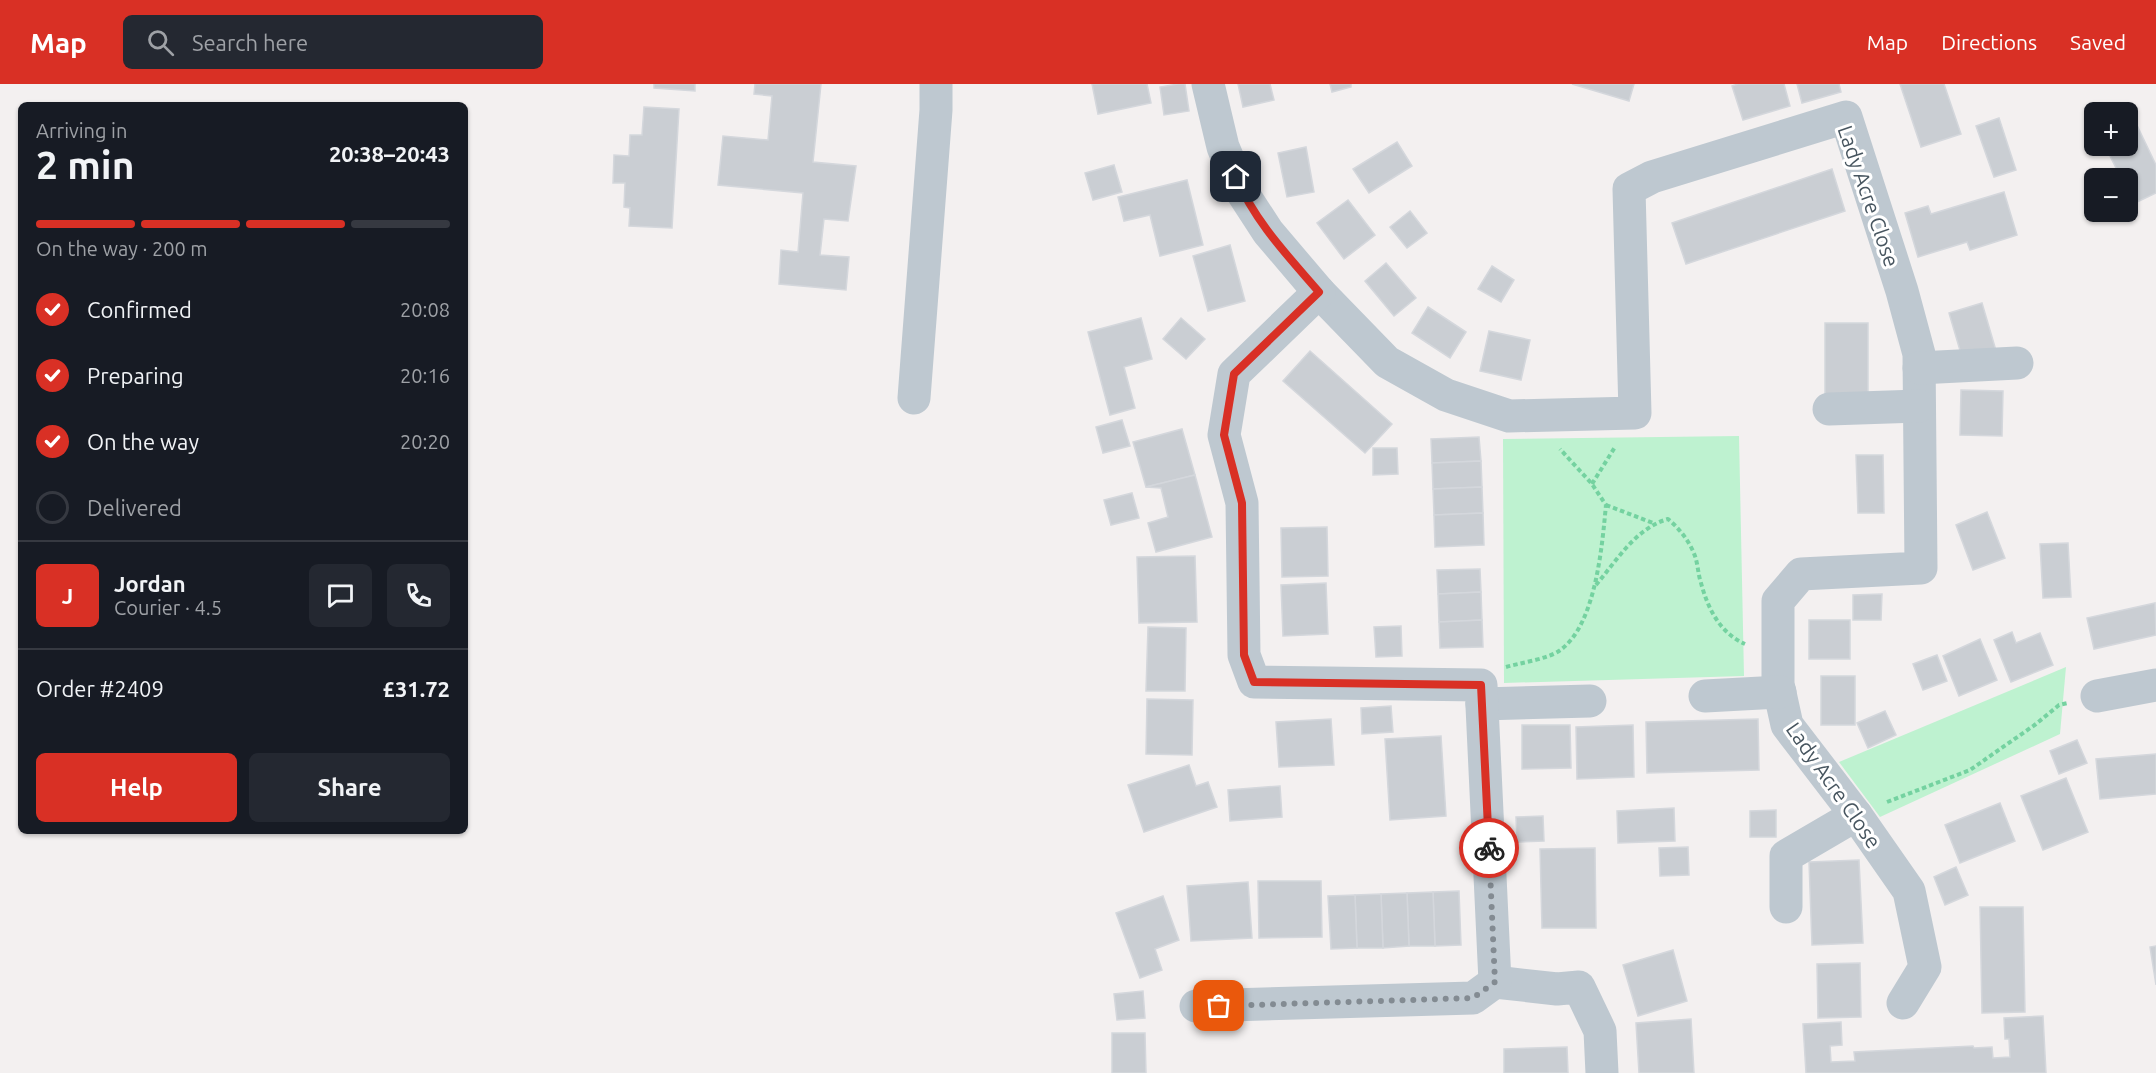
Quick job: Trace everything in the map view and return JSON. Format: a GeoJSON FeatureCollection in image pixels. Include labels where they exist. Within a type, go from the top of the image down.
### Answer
{"type":"FeatureCollection","features":[{"type":"Feature","properties":{"kind":"street"},"geometry":{"type":"LineString","coordinates":[[914,398],[936,110],[936,84]]}},
{"type":"Feature","properties":{"kind":"street","name":"Lady Acre Close"},"geometry":{"type":"LineString","coordinates":[[1208,84],[1223,147],[1242,192],[1268,232],[1319,292],[1388,362],[1446,395],[1509,416],[1635,414],[1629,189],[1652,177],[1846,117],[1902,291],[1918,354],[1921,568],[1801,574],[1778,601],[1780,692],[1787,724],[1856,815],[1909,891],[1925,967],[1903,1003]]}},
{"type":"Feature","properties":{"kind":"street"},"geometry":{"type":"LineString","coordinates":[[1319,292],[1234,374],[1224,435],[1242,503],[1244,655],[1254,682],[1590,701]]}},
{"type":"Feature","properties":{"kind":"street"},"geometry":{"type":"LineString","coordinates":[[1919,368],[2017,363]]}},
{"type":"Feature","properties":{"kind":"street"},"geometry":{"type":"LineString","coordinates":[[1829,409],[1919,406]]}},
{"type":"Feature","properties":{"kind":"street"},"geometry":{"type":"LineString","coordinates":[[2097,696],[2156,685]]}},
{"type":"Feature","properties":{"kind":"street"},"geometry":{"type":"LineString","coordinates":[[1705,696],[1780,692]]}},
{"type":"Feature","properties":{"kind":"street"},"geometry":{"type":"LineString","coordinates":[[1481,694],[1495,982]]}},
{"type":"Feature","properties":{"kind":"street"},"geometry":{"type":"LineString","coordinates":[[1786,907],[1786,856],[1856,815]]}},
{"type":"Feature","properties":{"kind":"street"},"geometry":{"type":"LineString","coordinates":[[1196,1006],[1473,998],[1495,982],[1557,989],[1579,987],[1600,1031],[1602,1073]]}},
{"type":"Feature","properties":{"kind":"path"},"geometry":{"type":"LineString","coordinates":[[1530,416],[1592,484],[1606,505],[1653,523]]}},
{"type":"Feature","properties":{"kind":"path"},"geometry":{"type":"LineString","coordinates":[[1481,694],[1504,668],[1559,651],[1581,626],[1596,586],[1606,505]]}},
{"type":"Feature","properties":{"kind":"path"},"geometry":{"type":"LineString","coordinates":[[1596,586],[1634,539],[1653,523],[1668,519],[1678,527],[1695,554],[1700,582],[1712,612],[1726,633],[1744,644],[1778,647]]}},
{"type":"Feature","properties":{"kind":"path"},"geometry":{"type":"LineString","coordinates":[[1856,815],[1970,770],[2059,705],[2097,696]]}},
{"type":"Feature","properties":{"kind":"green space"},"geometry":{"type":"Polygon","coordinates":[[[1739,436],[1744,676],[1504,683],[1503,439],[1739,436]]]}},
{"type":"Feature","properties":{"kind":"green space"},"geometry":{"type":"Polygon","coordinates":[[[2066,667],[2060,734],[1880,817],[1839,762],[2066,667]]]}},
{"type":"Feature","properties":{"kind":"building"},"geometry":{"type":"Polygon","coordinates":[[[654,84],[695,84],[695,91],[654,88],[654,84]]]}},
{"type":"Feature","properties":{"kind":"building"},"geometry":{"type":"Polygon","coordinates":[[[755,84],[821,84],[813,162],[856,166],[848,221],[824,219],[820,255],[849,257],[846,290],[779,284],[781,250],[798,252],[803,193],[718,185],[723,136],[768,140],[772,96],[754,94],[755,84]]]}},
{"type":"Feature","properties":{"kind":"building"},"geometry":{"type":"Polygon","coordinates":[[[1092,84],[1147,84],[1151,103],[1098,114],[1092,84]]]}},
{"type":"Feature","properties":{"kind":"building"},"geometry":{"type":"Polygon","coordinates":[[[1185,84],[1189,111],[1164,115],[1160,87],[1185,84]]]}},
{"type":"Feature","properties":{"kind":"building"},"geometry":{"type":"Polygon","coordinates":[[[1238,84],[1270,84],[1274,100],[1243,107],[1238,84]]]}},
{"type":"Feature","properties":{"kind":"building"},"geometry":{"type":"Polygon","coordinates":[[[1330,84],[1351,84],[1351,87],[1332,92],[1330,84]]]}},
{"type":"Feature","properties":{"kind":"building"},"geometry":{"type":"Polygon","coordinates":[[[1572,84],[1634,84],[1629,101],[1572,84]]]}},
{"type":"Feature","properties":{"kind":"building"},"geometry":{"type":"Polygon","coordinates":[[[1784,84],[1790,106],[1743,120],[1732,86],[1784,84]]]}},
{"type":"Feature","properties":{"kind":"building"},"geometry":{"type":"Polygon","coordinates":[[[1797,84],[1839,84],[1841,92],[1802,103],[1797,84]]]}},
{"type":"Feature","properties":{"kind":"building"},"geometry":{"type":"Polygon","coordinates":[[[1900,84],[1944,84],[1961,134],[1921,147],[1900,84]]]}},
{"type":"Feature","properties":{"kind":"building"},"geometry":{"type":"Polygon","coordinates":[[[644,107],[679,109],[672,228],[629,226],[630,208],[624,207],[625,183],[613,183],[614,155],[629,156],[630,135],[642,135],[644,107]]]}},
{"type":"Feature","properties":{"kind":"building"},"geometry":{"type":"Polygon","coordinates":[[[1999,118],[2016,170],[1994,177],[1976,126],[1999,118]]]}},
{"type":"Feature","properties":{"kind":"building"},"geometry":{"type":"Polygon","coordinates":[[[2138,127],[2156,165],[2156,193],[2138,202],[2138,168],[2116,168],[2110,156],[2138,156],[2138,127]]]}},
{"type":"Feature","properties":{"kind":"building"},"geometry":{"type":"Polygon","coordinates":[[[1397,142],[1412,166],[1369,193],[1353,169],[1397,142]]]}},
{"type":"Feature","properties":{"kind":"building"},"geometry":{"type":"Polygon","coordinates":[[[1306,147],[1314,192],[1287,197],[1278,153],[1306,147]]]}},
{"type":"Feature","properties":{"kind":"building"},"geometry":{"type":"Polygon","coordinates":[[[1114,165],[1122,192],[1093,200],[1085,173],[1114,165]]]}},
{"type":"Feature","properties":{"kind":"building"},"geometry":{"type":"Polygon","coordinates":[[[1832,169],[1845,211],[1686,264],[1672,223],[1832,169]]]}},
{"type":"Feature","properties":{"kind":"building"},"geometry":{"type":"Polygon","coordinates":[[[1187,180],[1203,245],[1160,256],[1150,215],[1124,221],[1118,197],[1187,180]]]}},
{"type":"Feature","properties":{"kind":"building"},"geometry":{"type":"Polygon","coordinates":[[[2004,192],[2017,235],[1970,250],[1967,242],[1918,257],[1905,213],[1928,206],[1931,214],[2004,192]]]}},
{"type":"Feature","properties":{"kind":"building"},"geometry":{"type":"Polygon","coordinates":[[[1348,200],[1375,235],[1344,259],[1317,223],[1348,200]]]}},
{"type":"Feature","properties":{"kind":"building"},"geometry":{"type":"Polygon","coordinates":[[[1410,211],[1427,233],[1407,248],[1390,227],[1410,211]]]}},
{"type":"Feature","properties":{"kind":"building"},"geometry":{"type":"Polygon","coordinates":[[[1230,245],[1245,301],[1208,311],[1193,256],[1230,245]]]}},
{"type":"Feature","properties":{"kind":"building"},"geometry":{"type":"Polygon","coordinates":[[[1386,263],[1416,298],[1394,316],[1365,281],[1386,263]]]}},
{"type":"Feature","properties":{"kind":"building"},"geometry":{"type":"Polygon","coordinates":[[[1492,266],[1514,280],[1501,302],[1478,289],[1492,266]]]}},
{"type":"Feature","properties":{"kind":"building"},"geometry":{"type":"Polygon","coordinates":[[[1982,303],[1997,354],[1964,364],[1949,313],[1982,303]]]}},
{"type":"Feature","properties":{"kind":"building"},"geometry":{"type":"Polygon","coordinates":[[[1428,307],[1466,332],[1450,358],[1412,333],[1428,307]]]}},
{"type":"Feature","properties":{"kind":"building"},"geometry":{"type":"Polygon","coordinates":[[[1141,318],[1152,359],[1124,367],[1135,408],[1110,415],[1088,332],[1141,318]]]}},
{"type":"Feature","properties":{"kind":"building"},"geometry":{"type":"Polygon","coordinates":[[[1181,318],[1205,339],[1186,359],[1163,339],[1181,318]]]}},
{"type":"Feature","properties":{"kind":"building"},"geometry":{"type":"Polygon","coordinates":[[[1825,323],[1868,323],[1868,399],[1825,399],[1825,323]]]}},
{"type":"Feature","properties":{"kind":"building"},"geometry":{"type":"Polygon","coordinates":[[[1489,331],[1530,340],[1521,380],[1480,371],[1489,331]]]}},
{"type":"Feature","properties":{"kind":"building"},"geometry":{"type":"Polygon","coordinates":[[[1310,351],[1392,424],[1365,453],[1283,381],[1310,351]]]}},
{"type":"Feature","properties":{"kind":"building"},"geometry":{"type":"Polygon","coordinates":[[[1961,390],[2003,391],[2002,436],[1960,435],[1961,390]]]}},
{"type":"Feature","properties":{"kind":"building"},"geometry":{"type":"Polygon","coordinates":[[[1122,420],[1130,446],[1103,453],[1096,427],[1122,420]]]}},
{"type":"Feature","properties":{"kind":"building"},"geometry":{"type":"Polygon","coordinates":[[[1182,429],[1195,475],[1146,487],[1133,442],[1182,429]]]}},
{"type":"Feature","properties":{"kind":"building"},"geometry":{"type":"Polygon","coordinates":[[[1479,437],[1481,461],[1432,463],[1431,439],[1479,437]]]}},
{"type":"Feature","properties":{"kind":"building"},"geometry":{"type":"Polygon","coordinates":[[[1373,448],[1397,448],[1398,474],[1373,475],[1373,448]]]}},
{"type":"Feature","properties":{"kind":"building"},"geometry":{"type":"Polygon","coordinates":[[[1856,455],[1883,455],[1884,513],[1858,513],[1856,455]]]}},
{"type":"Feature","properties":{"kind":"building"},"geometry":{"type":"Polygon","coordinates":[[[1481,461],[1482,487],[1433,489],[1432,463],[1481,461]]]}},
{"type":"Feature","properties":{"kind":"building"},"geometry":{"type":"Polygon","coordinates":[[[1195,475],[1212,537],[1156,552],[1148,523],[1168,517],[1161,488],[1146,487],[1195,475]]]}},
{"type":"Feature","properties":{"kind":"building"},"geometry":{"type":"Polygon","coordinates":[[[1482,487],[1483,513],[1434,515],[1433,489],[1482,487]]]}},
{"type":"Feature","properties":{"kind":"building"},"geometry":{"type":"Polygon","coordinates":[[[1132,493],[1139,518],[1111,525],[1104,500],[1132,493]]]}},
{"type":"Feature","properties":{"kind":"building"},"geometry":{"type":"Polygon","coordinates":[[[1987,512],[2005,558],[1973,570],[1956,525],[1987,512]]]}},
{"type":"Feature","properties":{"kind":"building"},"geometry":{"type":"Polygon","coordinates":[[[1483,513],[1484,545],[1435,547],[1434,515],[1483,513]]]}},
{"type":"Feature","properties":{"kind":"building"},"geometry":{"type":"Polygon","coordinates":[[[1327,527],[1328,576],[1282,577],[1281,528],[1327,527]]]}},
{"type":"Feature","properties":{"kind":"building"},"geometry":{"type":"Polygon","coordinates":[[[2068,543],[2071,597],[2043,598],[2040,544],[2068,543]]]}},
{"type":"Feature","properties":{"kind":"building"},"geometry":{"type":"Polygon","coordinates":[[[1195,556],[1197,622],[1139,623],[1137,557],[1195,556]]]}},
{"type":"Feature","properties":{"kind":"building"},"geometry":{"type":"Polygon","coordinates":[[[1480,569],[1481,592],[1438,594],[1437,570],[1480,569]]]}},
{"type":"Feature","properties":{"kind":"building"},"geometry":{"type":"Polygon","coordinates":[[[1326,583],[1328,634],[1283,636],[1281,585],[1326,583]]]}},
{"type":"Feature","properties":{"kind":"building"},"geometry":{"type":"Polygon","coordinates":[[[1481,592],[1482,620],[1439,622],[1438,594],[1481,592]]]}},
{"type":"Feature","properties":{"kind":"building"},"geometry":{"type":"Polygon","coordinates":[[[1882,594],[1881,620],[1853,620],[1853,595],[1882,594]]]}},
{"type":"Feature","properties":{"kind":"building"},"geometry":{"type":"Polygon","coordinates":[[[2155,603],[2156,635],[2094,649],[2087,618],[2155,603]]]}},
{"type":"Feature","properties":{"kind":"building"},"geometry":{"type":"Polygon","coordinates":[[[1482,620],[1483,647],[1440,648],[1439,622],[1482,620]]]}},
{"type":"Feature","properties":{"kind":"building"},"geometry":{"type":"Polygon","coordinates":[[[1809,620],[1850,620],[1850,659],[1809,659],[1809,620]]]}},
{"type":"Feature","properties":{"kind":"building"},"geometry":{"type":"Polygon","coordinates":[[[1401,626],[1402,656],[1376,657],[1374,627],[1401,626]]]}},
{"type":"Feature","properties":{"kind":"building"},"geometry":{"type":"Polygon","coordinates":[[[1148,627],[1186,628],[1185,691],[1146,691],[1148,627]]]}},
{"type":"Feature","properties":{"kind":"building"},"geometry":{"type":"Polygon","coordinates":[[[2012,632],[2016,643],[2040,633],[2053,665],[2011,682],[1994,640],[2012,632]]]}},
{"type":"Feature","properties":{"kind":"building"},"geometry":{"type":"Polygon","coordinates":[[[1980,639],[1997,680],[1959,696],[1943,656],[1980,639]]]}},
{"type":"Feature","properties":{"kind":"building"},"geometry":{"type":"Polygon","coordinates":[[[1937,655],[1947,681],[1923,690],[1913,664],[1937,655]]]}},
{"type":"Feature","properties":{"kind":"building"},"geometry":{"type":"Polygon","coordinates":[[[1821,676],[1855,676],[1855,725],[1821,725],[1821,676]]]}},
{"type":"Feature","properties":{"kind":"building"},"geometry":{"type":"Polygon","coordinates":[[[1147,699],[1193,700],[1192,755],[1146,754],[1147,699]]]}},
{"type":"Feature","properties":{"kind":"building"},"geometry":{"type":"Polygon","coordinates":[[[1391,706],[1393,732],[1362,734],[1361,708],[1391,706]]]}},
{"type":"Feature","properties":{"kind":"building"},"geometry":{"type":"Polygon","coordinates":[[[1885,711],[1896,735],[1868,748],[1857,723],[1885,711]]]}},
{"type":"Feature","properties":{"kind":"building"},"geometry":{"type":"Polygon","coordinates":[[[1331,719],[1334,765],[1279,767],[1276,722],[1331,719]]]}},
{"type":"Feature","properties":{"kind":"building"},"geometry":{"type":"Polygon","coordinates":[[[1758,719],[1759,770],[1647,773],[1646,722],[1758,719]]]}},
{"type":"Feature","properties":{"kind":"building"},"geometry":{"type":"Polygon","coordinates":[[[1522,725],[1570,725],[1571,768],[1522,769],[1522,725]]]}},
{"type":"Feature","properties":{"kind":"building"},"geometry":{"type":"Polygon","coordinates":[[[1633,725],[1634,777],[1577,779],[1576,727],[1633,725]]]}},
{"type":"Feature","properties":{"kind":"building"},"geometry":{"type":"Polygon","coordinates":[[[1441,736],[1446,816],[1390,820],[1385,739],[1441,736]]]}},
{"type":"Feature","properties":{"kind":"building"},"geometry":{"type":"Polygon","coordinates":[[[2077,740],[2087,763],[2059,774],[2050,751],[2077,740]]]}},
{"type":"Feature","properties":{"kind":"building"},"geometry":{"type":"Polygon","coordinates":[[[2156,754],[2156,794],[2100,799],[2096,759],[2156,754]]]}},
{"type":"Feature","properties":{"kind":"building"},"geometry":{"type":"Polygon","coordinates":[[[1189,765],[1196,786],[1208,782],[1217,807],[1144,832],[1128,785],[1189,765]]]}},
{"type":"Feature","properties":{"kind":"building"},"geometry":{"type":"Polygon","coordinates":[[[2066,778],[2088,832],[2043,850],[2021,796],[2066,778]]]}},
{"type":"Feature","properties":{"kind":"building"},"geometry":{"type":"Polygon","coordinates":[[[1280,786],[1282,817],[1230,821],[1228,790],[1280,786]]]}},
{"type":"Feature","properties":{"kind":"building"},"geometry":{"type":"Polygon","coordinates":[[[2000,803],[2015,841],[1960,863],[1945,825],[2000,803]]]}},
{"type":"Feature","properties":{"kind":"building"},"geometry":{"type":"Polygon","coordinates":[[[1674,808],[1675,841],[1618,843],[1617,811],[1674,808]]]}},
{"type":"Feature","properties":{"kind":"building"},"geometry":{"type":"Polygon","coordinates":[[[1776,810],[1776,837],[1750,837],[1750,811],[1776,810]]]}},
{"type":"Feature","properties":{"kind":"building"},"geometry":{"type":"Polygon","coordinates":[[[1543,816],[1544,841],[1517,842],[1516,817],[1543,816]]]}},
{"type":"Feature","properties":{"kind":"building"},"geometry":{"type":"Polygon","coordinates":[[[1688,847],[1689,875],[1660,876],[1659,848],[1688,847]]]}},
{"type":"Feature","properties":{"kind":"building"},"geometry":{"type":"Polygon","coordinates":[[[1595,848],[1596,928],[1542,928],[1540,849],[1595,848]]]}},
{"type":"Feature","properties":{"kind":"building"},"geometry":{"type":"Polygon","coordinates":[[[1859,860],[1863,943],[1812,945],[1809,862],[1859,860]]]}},
{"type":"Feature","properties":{"kind":"building"},"geometry":{"type":"Polygon","coordinates":[[[1956,867],[1968,895],[1945,905],[1934,877],[1956,867]]]}},
{"type":"Feature","properties":{"kind":"building"},"geometry":{"type":"Polygon","coordinates":[[[1258,881],[1321,881],[1322,937],[1259,938],[1258,881]]]}},
{"type":"Feature","properties":{"kind":"building"},"geometry":{"type":"Polygon","coordinates":[[[1248,882],[1252,938],[1191,941],[1187,886],[1248,882]]]}},
{"type":"Feature","properties":{"kind":"building"},"geometry":{"type":"Polygon","coordinates":[[[1459,891],[1461,945],[1435,946],[1433,892],[1459,891]]]}},
{"type":"Feature","properties":{"kind":"building"},"geometry":{"type":"Polygon","coordinates":[[[1433,892],[1435,946],[1409,946],[1407,893],[1433,892]]]}},
{"type":"Feature","properties":{"kind":"building"},"geometry":{"type":"Polygon","coordinates":[[[1407,893],[1409,946],[1383,948],[1381,894],[1407,893]]]}},
{"type":"Feature","properties":{"kind":"building"},"geometry":{"type":"Polygon","coordinates":[[[1381,894],[1383,948],[1357,948],[1355,895],[1381,894]]]}},
{"type":"Feature","properties":{"kind":"building"},"geometry":{"type":"Polygon","coordinates":[[[1355,895],[1357,948],[1331,949],[1328,896],[1355,895]]]}},
{"type":"Feature","properties":{"kind":"building"},"geometry":{"type":"Polygon","coordinates":[[[1163,896],[1179,940],[1155,949],[1162,970],[1140,978],[1116,913],[1163,896]]]}},
{"type":"Feature","properties":{"kind":"building"},"geometry":{"type":"Polygon","coordinates":[[[1980,907],[2023,907],[2025,1012],[1982,1013],[1980,907]]]}},
{"type":"Feature","properties":{"kind":"building"},"geometry":{"type":"Polygon","coordinates":[[[2156,946],[2156,985],[2150,947],[2156,946]]]}},
{"type":"Feature","properties":{"kind":"building"},"geometry":{"type":"Polygon","coordinates":[[[1673,950],[1687,1001],[1638,1016],[1623,965],[1673,950]]]}},
{"type":"Feature","properties":{"kind":"building"},"geometry":{"type":"Polygon","coordinates":[[[1860,963],[1861,1017],[1818,1018],[1817,964],[1860,963]]]}},
{"type":"Feature","properties":{"kind":"building"},"geometry":{"type":"Polygon","coordinates":[[[1143,991],[1145,1018],[1117,1020],[1114,994],[1143,991]]]}},
{"type":"Feature","properties":{"kind":"building"},"geometry":{"type":"Polygon","coordinates":[[[2043,1016],[2046,1073],[1806,1073],[1803,1024],[1841,1022],[1842,1045],[1830,1046],[1831,1062],[1855,1061],[1854,1052],[1973,1046],[1974,1048],[1992,1047],[1993,1058],[2010,1057],[2009,1039],[2005,1039],[2004,1018],[2043,1016]]]}},
{"type":"Feature","properties":{"kind":"building"},"geometry":{"type":"Polygon","coordinates":[[[1691,1019],[1694,1073],[1639,1073],[1636,1023],[1691,1019]]]}},
{"type":"Feature","properties":{"kind":"building"},"geometry":{"type":"Polygon","coordinates":[[[1112,1033],[1145,1033],[1146,1073],[1112,1073],[1112,1033]]]}},
{"type":"Feature","properties":{"kind":"building"},"geometry":{"type":"Polygon","coordinates":[[[1567,1047],[1568,1073],[1504,1073],[1504,1049],[1567,1047]]]}},
{"type":"Feature","properties":{"kind":"way so far"},"geometry":{"type":"LineString","coordinates":[[1219,1006],[1473,998],[1495,982],[1489,848]]}},
{"type":"Feature","properties":{"kind":"route"},"geometry":{"type":"LineString","coordinates":[[1236,177],[1242,192],[1268,232],[1319,292],[1234,374],[1224,435],[1242,503],[1244,655],[1254,682],[1481,685],[1489,848]]}}]}
